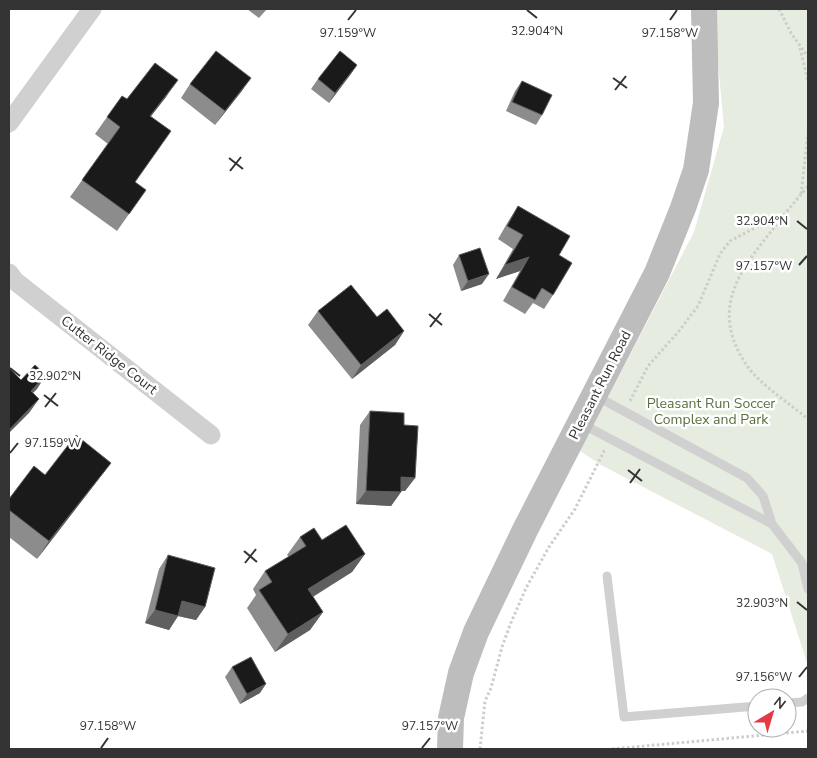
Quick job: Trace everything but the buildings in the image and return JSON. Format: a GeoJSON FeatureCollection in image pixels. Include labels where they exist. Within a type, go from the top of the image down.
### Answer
{"type":"FeatureCollection","features":[{"type":"Feature","properties":{"kind":"main road","name":"Pleasant Run Road"},"geometry":{"type":"LineString","coordinates":[[450,749],[451,718],[460,673],[476,632],[525,530],[657,273],[683,208],[696,170],[706,103],[704,9]]}},
{"type":"Feature","properties":{"kind":"street"},"geometry":{"type":"LineString","coordinates":[[9,123],[92,9]]}},
{"type":"Feature","properties":{"kind":"street","name":"Cutter Ridge Court"},"geometry":{"type":"LineString","coordinates":[[9,273],[15,281],[211,435]]}},
{"type":"Feature","properties":{"kind":"lane"},"geometry":{"type":"LineString","coordinates":[[594,395],[747,478],[763,496],[772,524],[802,563],[808,590]]}},
{"type":"Feature","properties":{"kind":"lane"},"geometry":{"type":"LineString","coordinates":[[580,423],[772,524]]}},
{"type":"Feature","properties":{"kind":"lane"},"geometry":{"type":"LineString","coordinates":[[608,576],[624,718],[747,707]]}},
{"type":"Feature","properties":{"kind":"path"},"geometry":{"type":"LineString","coordinates":[[779,9],[791,33],[808,57]]}},
{"type":"Feature","properties":{"kind":"path"},"geometry":{"type":"LineString","coordinates":[[799,44],[808,82]]}},
{"type":"Feature","properties":{"kind":"path"},"geometry":{"type":"LineString","coordinates":[[801,194],[808,133]]}},
{"type":"Feature","properties":{"kind":"path"},"geometry":{"type":"LineString","coordinates":[[784,216],[746,264],[737,280],[732,295],[729,326],[741,358],[750,371],[808,418]]}},
{"type":"Feature","properties":{"kind":"path"},"geometry":{"type":"LineString","coordinates":[[612,749],[808,731]]}},
{"type":"Feature","properties":{"kind":"green space","name":"Pleasant Run Soccer Complex and Park"},"geometry":{"type":"Polygon","coordinates":[[[713,9],[808,9],[808,666],[772,554],[601,465],[580,451],[694,232],[724,127],[713,9]]]}}]}
